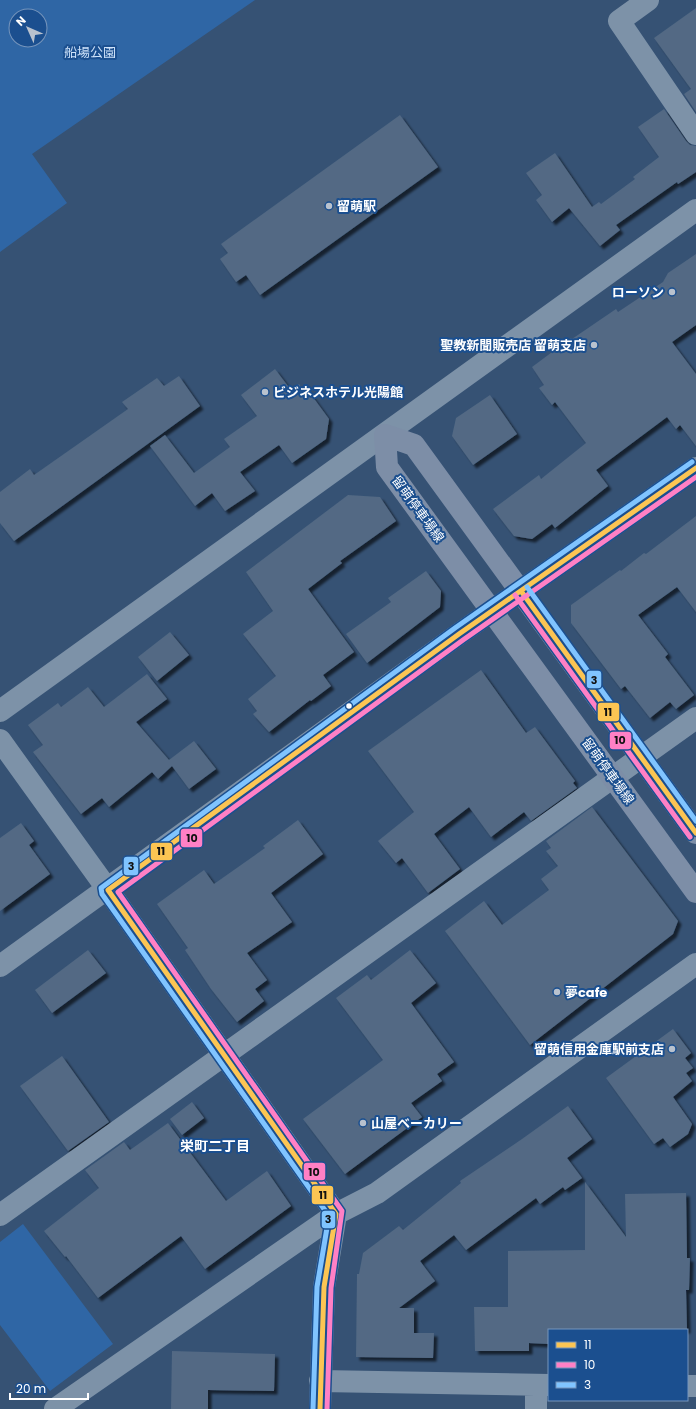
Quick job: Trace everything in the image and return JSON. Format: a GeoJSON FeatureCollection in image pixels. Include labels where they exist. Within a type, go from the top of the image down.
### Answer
{"type":"FeatureCollection","features":[{"type":"Feature","properties":{"kind":"main road"},"geometry":{"type":"LineString","coordinates":[[385,435],[414,445],[696,833]]}},
{"type":"Feature","properties":{"kind":"main road","name":"留萌停車場線"},"geometry":{"type":"LineString","coordinates":[[385,435],[387,467],[696,892]]}},
{"type":"Feature","properties":{"kind":"street"},"geometry":{"type":"LineString","coordinates":[[648,0],[619,21],[696,134]]}},
{"type":"Feature","properties":{"kind":"street"},"geometry":{"type":"LineString","coordinates":[[0,711],[696,210]]}},
{"type":"Feature","properties":{"kind":"street"},"geometry":{"type":"LineString","coordinates":[[0,966],[108,890],[492,611],[696,468]]}},
{"type":"Feature","properties":{"kind":"street"},"geometry":{"type":"LineString","coordinates":[[0,1215],[696,718]]}},
{"type":"Feature","properties":{"kind":"street"},"geometry":{"type":"LineString","coordinates":[[0,740],[108,890],[336,1214],[324,1287],[320,1409]]}},
{"type":"Feature","properties":{"kind":"street"},"geometry":{"type":"LineString","coordinates":[[55,1409],[336,1214],[378,1193],[696,964]]}},
{"type":"Feature","properties":{"kind":"street"},"geometry":{"type":"LineString","coordinates":[[320,1381],[543,1385],[536,1409]]}},
{"type":"Feature","properties":{"kind":"green space","name":"船場公園"},"geometry":{"type":"Polygon","coordinates":[[[0,0],[255,0],[32,154],[67,203],[0,252],[0,0]]]}},
{"type":"Feature","properties":{"kind":"green space"},"geometry":{"type":"Polygon","coordinates":[[[23,1224],[113,1344],[50,1391],[0,1325],[0,1242],[23,1224]]]}},
{"type":"Feature","properties":{"kind":"building"},"geometry":{"type":"Polygon","coordinates":[[[696,8],[696,112],[684,94],[691,89],[654,38],[696,8]]]}},
{"type":"Feature","properties":{"kind":"building"},"geometry":{"type":"Polygon","coordinates":[[[664,109],[686,141],[690,145],[696,146],[696,172],[678,184],[677,182],[616,225],[620,230],[600,246],[569,208],[552,222],[536,200],[542,195],[526,173],[555,153],[592,207],[599,202],[601,204],[635,179],[633,177],[659,157],[638,127],[664,109]]]}},
{"type":"Feature","properties":{"kind":"building","name":"留萌駅"},"geometry":{"type":"Polygon","coordinates":[[[400,115],[438,167],[260,295],[246,275],[236,282],[220,259],[228,253],[221,244],[400,115]]]}},
{"type":"Feature","properties":{"kind":"building"},"geometry":{"type":"Polygon","coordinates":[[[696,254],[696,325],[672,342],[696,374],[696,446],[680,425],[676,429],[667,417],[596,470],[608,486],[555,528],[552,524],[532,539],[514,536],[493,509],[539,475],[541,479],[586,443],[555,402],[552,405],[539,388],[544,385],[532,367],[571,338],[572,339],[616,309],[618,312],[663,282],[668,273],[696,254]]]}},
{"type":"Feature","properties":{"kind":"building"},"geometry":{"type":"Polygon","coordinates":[[[275,369],[291,390],[299,384],[304,391],[307,389],[329,419],[326,439],[292,463],[279,445],[240,472],[255,491],[225,511],[212,493],[195,506],[150,446],[165,435],[194,473],[230,447],[224,439],[257,416],[241,395],[275,369]]]}},
{"type":"Feature","properties":{"kind":"building"},"geometry":{"type":"Polygon","coordinates":[[[179,376],[200,406],[14,541],[0,523],[0,492],[30,469],[34,475],[128,409],[122,402],[157,378],[164,386],[179,376]]]}},
{"type":"Feature","properties":{"kind":"building"},"geometry":{"type":"Polygon","coordinates":[[[490,395],[517,434],[473,465],[452,436],[456,418],[490,395]]]}},
{"type":"Feature","properties":{"kind":"building"},"geometry":{"type":"Polygon","coordinates":[[[348,495],[380,497],[396,521],[340,561],[342,563],[308,589],[354,652],[323,675],[331,686],[311,701],[310,700],[269,732],[253,714],[257,711],[248,699],[276,676],[243,634],[273,611],[246,572],[348,495]]]}},
{"type":"Feature","properties":{"kind":"building"},"geometry":{"type":"Polygon","coordinates":[[[696,516],[696,612],[677,587],[638,615],[668,654],[665,657],[694,695],[676,709],[670,702],[650,718],[625,686],[621,689],[571,623],[571,605],[620,570],[621,571],[644,553],[646,554],[696,516]]]}},
{"type":"Feature","properties":{"kind":"building"},"geometry":{"type":"Polygon","coordinates":[[[426,571],[441,591],[440,607],[367,663],[346,634],[391,602],[388,598],[426,571]]]}},
{"type":"Feature","properties":{"kind":"building"},"geometry":{"type":"Polygon","coordinates":[[[170,632],[189,655],[157,681],[138,657],[170,632]]]}},
{"type":"Feature","properties":{"kind":"building"},"geometry":{"type":"Polygon","coordinates":[[[481,670],[526,733],[535,727],[575,781],[573,783],[577,788],[531,821],[524,812],[491,837],[469,807],[434,834],[460,869],[428,893],[402,858],[396,863],[378,841],[414,812],[368,751],[481,670]]]}},
{"type":"Feature","properties":{"kind":"building"},"geometry":{"type":"Polygon","coordinates":[[[147,674],[167,699],[136,722],[169,760],[194,741],[216,769],[189,789],[172,766],[158,779],[152,772],[109,807],[102,798],[81,814],[33,752],[43,745],[28,725],[58,703],[61,707],[88,687],[104,707],[147,674]]]}},
{"type":"Feature","properties":{"kind":"building"},"geometry":{"type":"Polygon","coordinates":[[[592,807],[678,921],[673,934],[530,1045],[445,931],[484,901],[502,925],[549,890],[541,879],[558,866],[546,851],[551,848],[546,841],[592,807]]]}},
{"type":"Feature","properties":{"kind":"building"},"geometry":{"type":"Polygon","coordinates":[[[298,820],[323,854],[271,893],[292,922],[247,953],[267,980],[255,989],[264,1001],[237,1022],[211,989],[185,950],[188,948],[157,904],[204,870],[214,884],[265,848],[263,846],[298,820]]]}},
{"type":"Feature","properties":{"kind":"building"},"geometry":{"type":"Polygon","coordinates":[[[21,823],[34,841],[29,845],[50,874],[0,911],[0,838],[21,823]]]}},
{"type":"Feature","properties":{"kind":"building"},"geometry":{"type":"Polygon","coordinates":[[[88,950],[106,973],[52,1013],[35,990],[88,950]]]}},
{"type":"Feature","properties":{"kind":"building"},"geometry":{"type":"Polygon","coordinates":[[[410,950],[436,983],[411,1003],[454,1062],[437,1074],[442,1081],[411,1103],[422,1117],[345,1174],[303,1119],[383,1060],[336,998],[367,975],[371,980],[410,950]]]}},
{"type":"Feature","properties":{"kind":"building"},"geometry":{"type":"Polygon","coordinates":[[[673,1029],[691,1053],[685,1058],[693,1068],[686,1073],[692,1081],[673,1097],[692,1124],[688,1134],[670,1147],[663,1138],[654,1144],[606,1078],[673,1029]]]}},
{"type":"Feature","properties":{"kind":"building"},"geometry":{"type":"Polygon","coordinates":[[[62,1056],[109,1122],[68,1151],[20,1086],[62,1056]]]}},
{"type":"Feature","properties":{"kind":"building"},"geometry":{"type":"Polygon","coordinates":[[[192,1102],[204,1118],[182,1135],[170,1119],[192,1102]]]}},
{"type":"Feature","properties":{"kind":"building"},"geometry":{"type":"Polygon","coordinates":[[[568,1106],[592,1139],[567,1158],[582,1178],[565,1190],[563,1187],[540,1204],[536,1198],[466,1250],[454,1235],[420,1261],[435,1281],[399,1308],[414,1308],[414,1333],[434,1333],[433,1358],[356,1357],[357,1274],[359,1274],[363,1253],[399,1226],[403,1230],[461,1183],[460,1181],[568,1106]]]}},
{"type":"Feature","properties":{"kind":"building"},"geometry":{"type":"Polygon","coordinates":[[[168,1123],[226,1201],[267,1171],[291,1206],[205,1269],[181,1236],[98,1298],[66,1256],[65,1257],[44,1231],[99,1188],[85,1170],[124,1142],[130,1150],[168,1123]]]}},
{"type":"Feature","properties":{"kind":"building"},"geometry":{"type":"Polygon","coordinates":[[[585,1182],[626,1237],[625,1194],[686,1193],[687,1258],[690,1258],[689,1290],[686,1290],[687,1329],[548,1329],[548,1344],[529,1343],[529,1351],[475,1351],[474,1307],[508,1307],[508,1251],[585,1250],[585,1182]]]}},
{"type":"Feature","properties":{"kind":"building"},"geometry":{"type":"Polygon","coordinates":[[[172,1351],[275,1354],[274,1391],[208,1390],[208,1409],[171,1409],[172,1351]]]}},
{"type":"Feature","properties":{"kind":"transit line","name":"3"},"geometry":{"type":"LineString","coordinates":[[313,1409],[317,1287],[329,1216],[102,894],[101,888],[455,628],[692,462]]}},
{"type":"Feature","properties":{"kind":"transit line","name":"11"},"geometry":{"type":"LineString","coordinates":[[320,1409],[324,1287],[336,1214],[108,890],[459,634],[696,468]]}},
{"type":"Feature","properties":{"kind":"transit line","name":"10"},"geometry":{"type":"LineString","coordinates":[[327,1409],[331,1288],[342,1211],[118,892],[463,640],[696,477]]}},
{"type":"Feature","properties":{"kind":"transit line","name":"3"},"geometry":{"type":"LineString","coordinates":[[527,587],[696,821]]}},
{"type":"Feature","properties":{"kind":"transit line","name":"11"},"geometry":{"type":"LineString","coordinates":[[521,591],[696,833]]}},
{"type":"Feature","properties":{"kind":"transit line","name":"10"},"geometry":{"type":"LineString","coordinates":[[515,595],[690,837]]}},
{"type":"Feature","properties":{"kind":"place","name":"留萌駅"},"geometry":{"type":"Point","coordinates":[329,206]}},
{"type":"Feature","properties":{"kind":"place","name":"ローソン"},"geometry":{"type":"Point","coordinates":[672,292]}},
{"type":"Feature","properties":{"kind":"place","name":"聖教新聞販売店 留萌支店"},"geometry":{"type":"Point","coordinates":[594,345]}},
{"type":"Feature","properties":{"kind":"place","name":"ビジネスホテル光陽館"},"geometry":{"type":"Point","coordinates":[265,392]}},
{"type":"Feature","properties":{"kind":"place","name":"夢cafe"},"geometry":{"type":"Point","coordinates":[557,992]}},
{"type":"Feature","properties":{"kind":"place","name":"留萌信用金庫駅前支店"},"geometry":{"type":"Point","coordinates":[672,1049]}},
{"type":"Feature","properties":{"kind":"place","name":"山屋ベーカリー"},"geometry":{"type":"Point","coordinates":[363,1123]}},
{"type":"Feature","properties":{"kind":"district","name":"栄町二丁目"},"geometry":{"type":"Point","coordinates":[215,1146]}}]}
